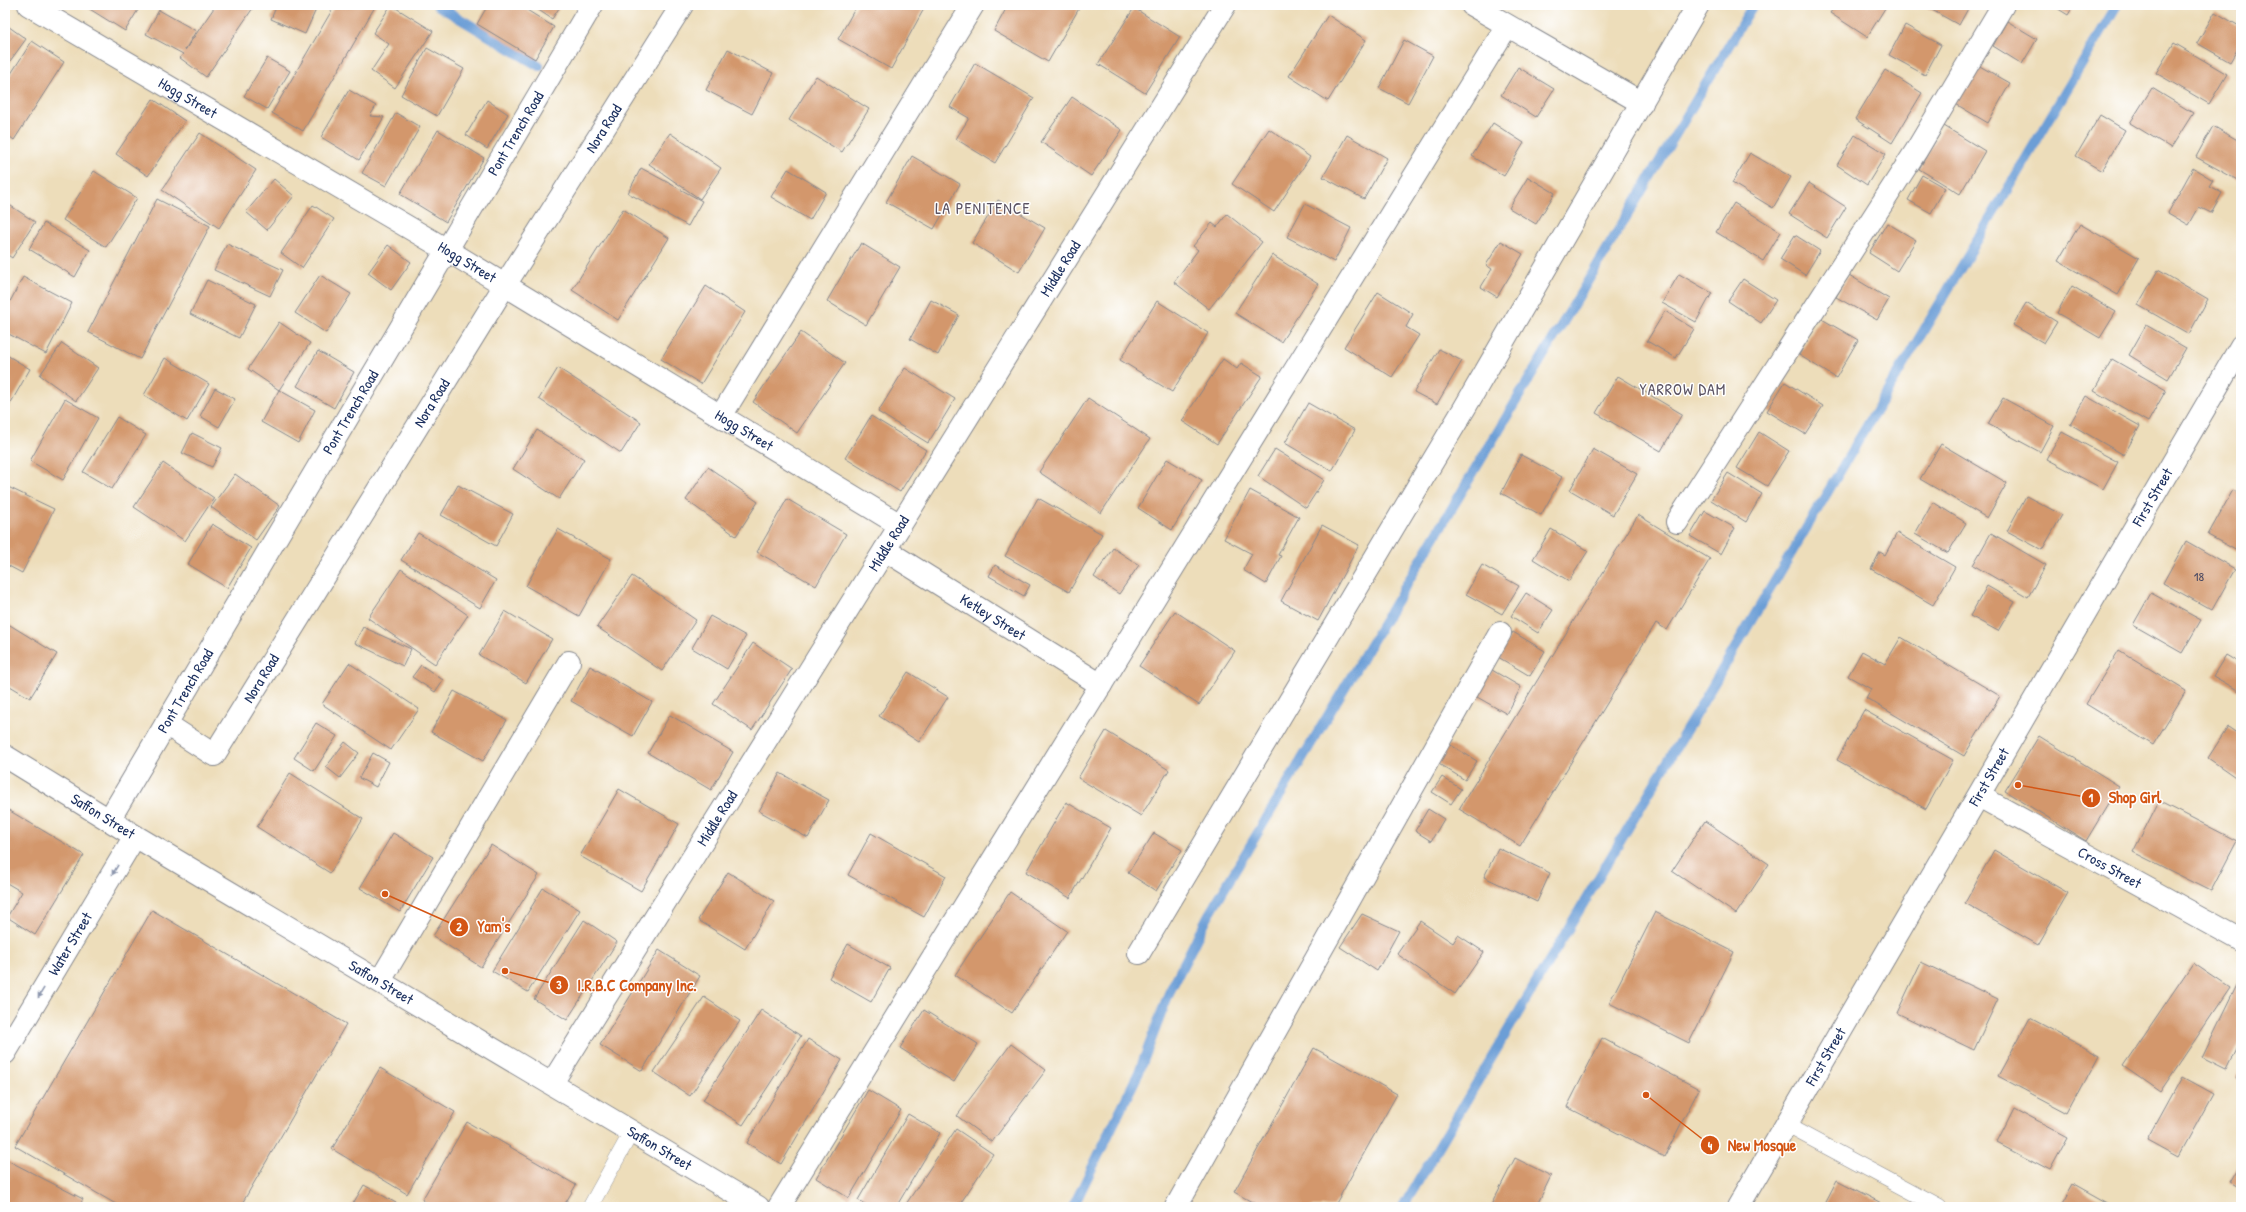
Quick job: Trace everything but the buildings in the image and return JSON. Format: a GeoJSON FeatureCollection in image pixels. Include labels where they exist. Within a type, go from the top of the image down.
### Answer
{"type":"FeatureCollection","features":[{"type":"Feature","properties":{"kind":"street","name":"Hogg Street"},"geometry":{"type":"LineString","coordinates":[[29,5],[60,13],[900,525]]}},
{"type":"Feature","properties":{"kind":"street","name":"Pont Trench Road"},"geometry":{"type":"LineString","coordinates":[[109,820],[592,5]]}},
{"type":"Feature","properties":{"kind":"street","name":"Nora Road"},"geometry":{"type":"LineString","coordinates":[[166,724],[214,755],[505,285],[682,5]]}},
{"type":"Feature","properties":{"kind":"street"},"geometry":{"type":"LineString","coordinates":[[721,416],[973,5]]}},
{"type":"Feature","properties":{"kind":"street","name":"Middle Road"},"geometry":{"type":"LineString","coordinates":[[552,1083],[1225,5]]}},
{"type":"Feature","properties":{"kind":"street"},"geometry":{"type":"LineString","coordinates":[[1472,5],[1642,103]]}},
{"type":"Feature","properties":{"kind":"street"},"geometry":{"type":"LineString","coordinates":[[1139,953],[1464,409],[1698,5]]}},
{"type":"Feature","properties":{"kind":"street"},"geometry":{"type":"LineString","coordinates":[[1677,522],[1916,151],[2003,5]]}},
{"type":"Feature","properties":{"kind":"street"},"geometry":{"type":"LineString","coordinates":[[779,1207],[1507,26]]}},
{"type":"Feature","properties":{"kind":"street","name":"First Street"},"geometry":{"type":"LineString","coordinates":[[1738,1207],[2241,346]]}},
{"type":"Feature","properties":{"kind":"street","name":"Ketley Street"},"geometry":{"type":"LineString","coordinates":[[886,550],[1101,685]]}},
{"type":"Feature","properties":{"kind":"street"},"geometry":{"type":"LineString","coordinates":[[1176,1207],[1500,633]]}},
{"type":"Feature","properties":{"kind":"street"},"geometry":{"type":"LineString","coordinates":[[380,981],[569,662]]}},
{"type":"Feature","properties":{"kind":"street","name":"Saffon Street"},"geometry":{"type":"LineString","coordinates":[[5,756],[135,836],[758,1207]]}},
{"type":"Feature","properties":{"kind":"street","name":"Cross Street"},"geometry":{"type":"LineString","coordinates":[[1979,796],[2241,940]]}},
{"type":"Feature","properties":{"kind":"street","name":"Water Street"},"geometry":{"type":"LineString","coordinates":[[5,1053],[135,836]]}},
{"type":"Feature","properties":{"kind":"lane"},"geometry":{"type":"LineString","coordinates":[[1786,1125],[1939,1207]]}},
{"type":"Feature","properties":{"kind":"lane"},"geometry":{"type":"LineString","coordinates":[[590,1207],[632,1131]]}},
{"type":"Feature","properties":{"kind":"waterway"},"geometry":{"type":"LineString","coordinates":[[437,5],[539,66]]}},
{"type":"Feature","properties":{"kind":"waterway"},"geometry":{"type":"LineString","coordinates":[[1073,1207],[1139,1072],[1169,993],[1208,916],[1753,5]]}},
{"type":"Feature","properties":{"kind":"waterway"},"geometry":{"type":"LineString","coordinates":[[1403,1207],[2117,5]]}},
{"type":"Feature","properties":{"kind":"place","name":"Shop Girl"},"geometry":{"type":"Point","coordinates":[2018,785]}},
{"type":"Feature","properties":{"kind":"place","name":"Yam's"},"geometry":{"type":"Point","coordinates":[385,894]}},
{"type":"Feature","properties":{"kind":"place","name":"I.R.B.C Company Inc."},"geometry":{"type":"Point","coordinates":[505,971]}},
{"type":"Feature","properties":{"kind":"place","name":"New Mosque"},"geometry":{"type":"Point","coordinates":[1646,1095]}},
{"type":"Feature","properties":{"kind":"district","name":"LA PENITENCE"},"geometry":{"type":"Point","coordinates":[983,208]}},
{"type":"Feature","properties":{"kind":"district","name":"YARROW DAM"},"geometry":{"type":"Point","coordinates":[1683,389]}}]}
